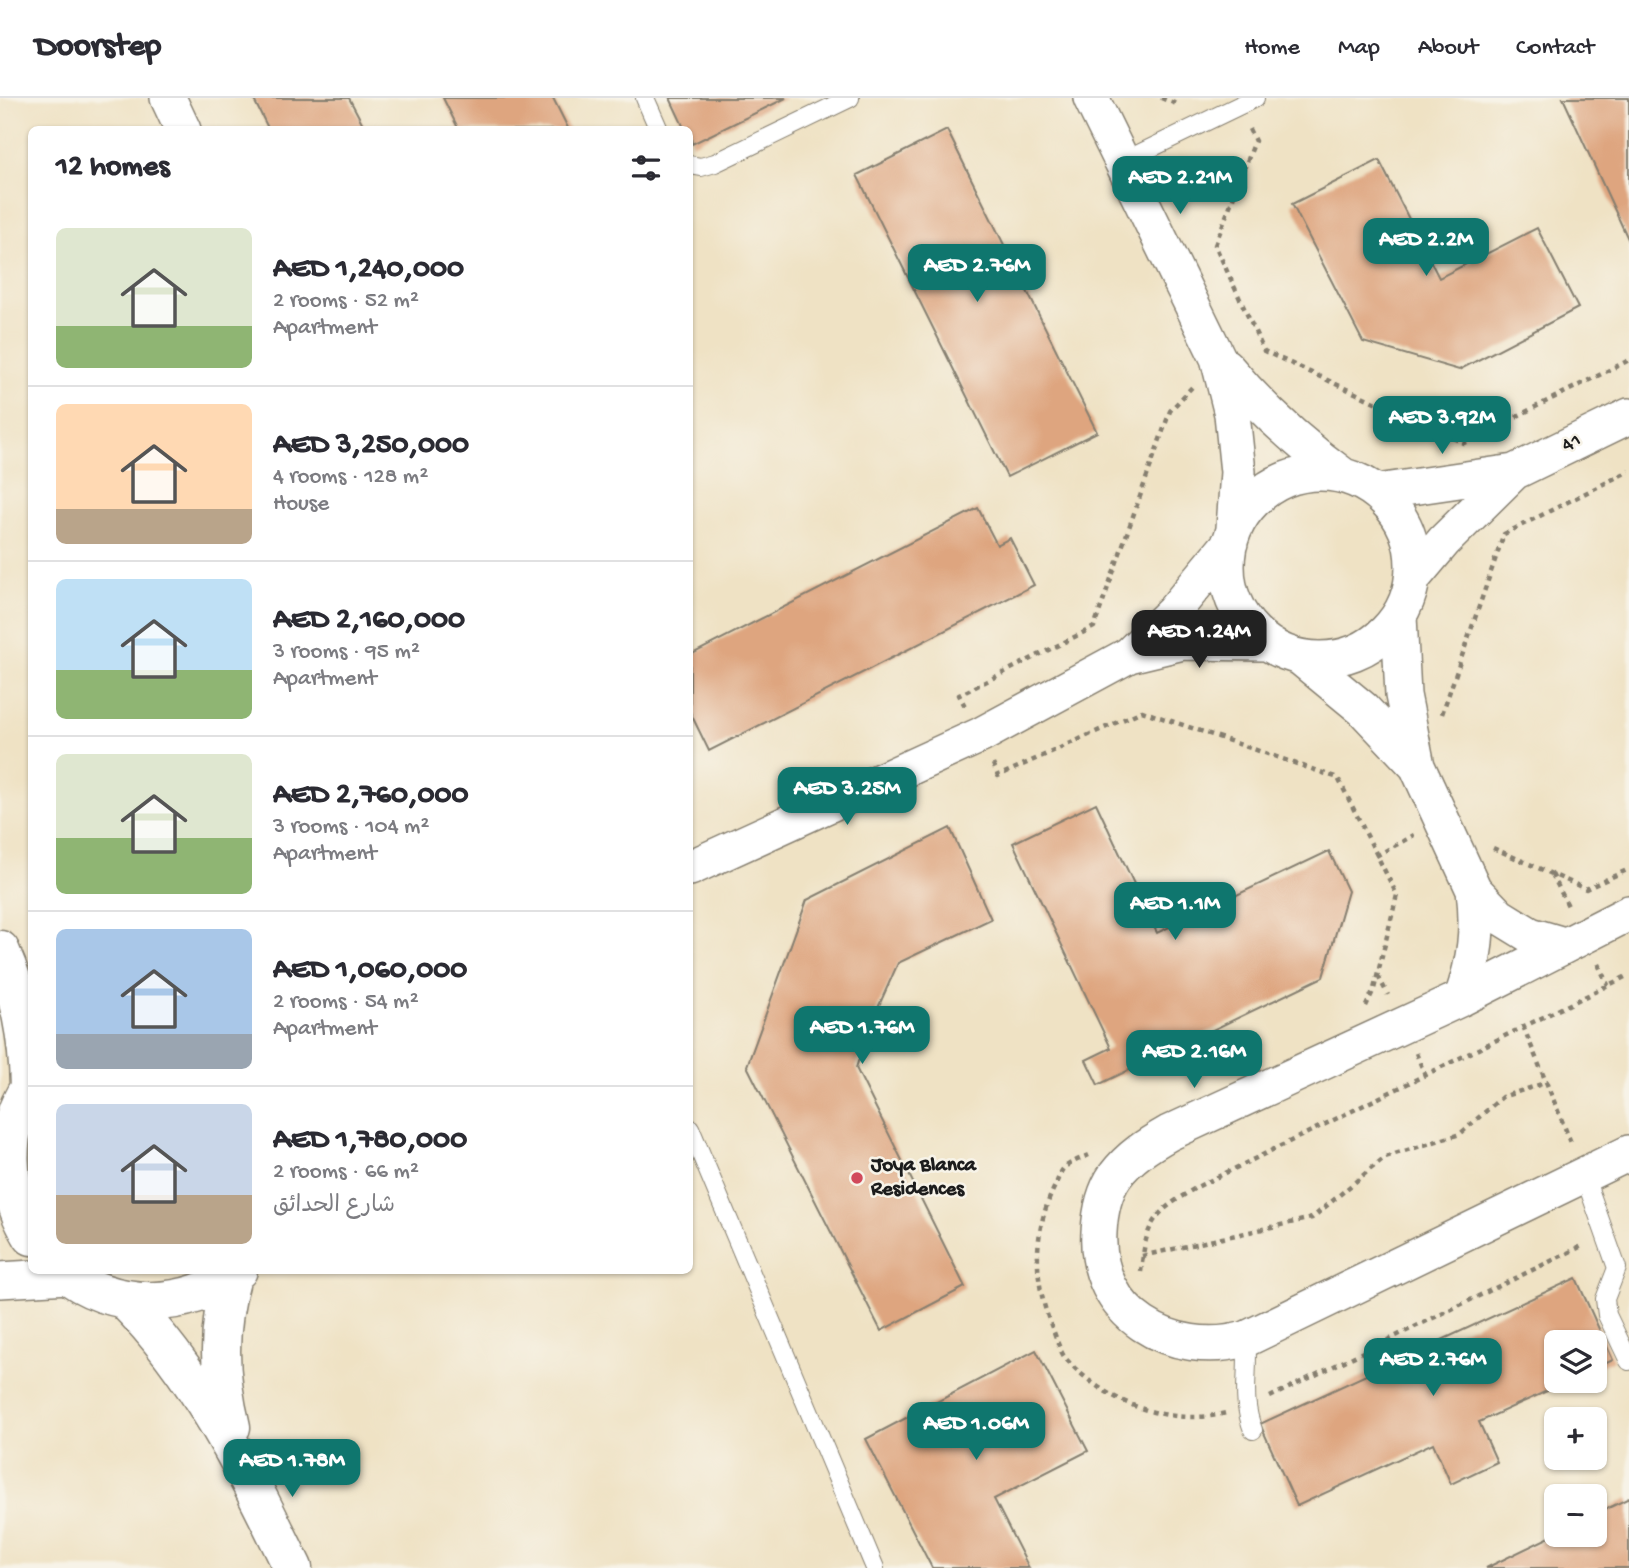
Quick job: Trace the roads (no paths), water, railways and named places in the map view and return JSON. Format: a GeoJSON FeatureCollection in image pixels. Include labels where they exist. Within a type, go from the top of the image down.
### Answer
{"type":"FeatureCollection","features":[{"type":"Feature","properties":{"kind":"street"},"geometry":{"type":"LineString","coordinates":[[168,98],[181,126]]}},
{"type":"Feature","properties":{"kind":"street"},"geometry":{"type":"LineString","coordinates":[[1091,98],[1218,358],[1233,414],[1238,472],[1227,571],[1232,598],[1246,623],[1266,643],[1301,658],[1363,709],[1417,766]]}},
{"type":"Feature","properties":{"kind":"street"},"geometry":{"type":"LineString","coordinates":[[1218,358],[1254,402],[1295,441],[1341,474],[1377,492],[1394,509],[1406,531],[1412,555],[1412,579],[1399,616],[1380,637],[1356,652],[1329,659],[1301,658]]}},
{"type":"Feature","properties":{"kind":"street","name":"41"},"geometry":{"type":"LineString","coordinates":[[1514,472],[1629,416]]}},
{"type":"Feature","properties":{"kind":"street"},"geometry":{"type":"LineString","coordinates":[[1377,492],[1514,472]]}},
{"type":"Feature","properties":{"kind":"street"},"geometry":{"type":"LineString","coordinates":[[1412,579],[1444,541],[1514,472]]}},
{"type":"Feature","properties":{"kind":"street"},"geometry":{"type":"LineString","coordinates":[[1129,655],[1172,612],[1232,536],[1251,502],[1278,483],[1308,473],[1341,474]]}},
{"type":"Feature","properties":{"kind":"street"},"geometry":{"type":"LineString","coordinates":[[1399,616],[1404,695],[1417,766],[1474,890],[1478,927],[1474,963],[1462,998]]}},
{"type":"Feature","properties":{"kind":"street"},"geometry":{"type":"LineString","coordinates":[[693,867],[981,735],[1129,655],[1184,642],[1266,643]]}},
{"type":"Feature","properties":{"kind":"street"},"geometry":{"type":"LineString","coordinates":[[1474,890],[1499,916],[1530,935],[1564,945]]}},
{"type":"Feature","properties":{"kind":"street"},"geometry":{"type":"LineString","coordinates":[[1629,913],[1462,998],[1169,1133],[1138,1151],[1114,1178],[1100,1211],[1098,1248],[1108,1282],[1128,1312],[1157,1334],[1191,1345],[1227,1344],[1246,1339],[1629,1153]]}},
{"type":"Feature","properties":{"kind":"street"},"geometry":{"type":"LineString","coordinates":[[0,939],[28,964]]}},
{"type":"Feature","properties":{"kind":"street"},"geometry":{"type":"LineString","coordinates":[[0,950],[11,974],[26,1030],[28,1058]]}},
{"type":"Feature","properties":{"kind":"street"},"geometry":{"type":"LineString","coordinates":[[28,1090],[14,1121],[4,1167],[28,1227]]}},
{"type":"Feature","properties":{"kind":"street"},"geometry":{"type":"LineString","coordinates":[[0,1280],[56,1274]]}},
{"type":"Feature","properties":{"kind":"street"},"geometry":{"type":"LineString","coordinates":[[67,1274],[95,1290],[124,1299],[152,1302],[180,1299],[207,1290],[233,1274]]}},
{"type":"Feature","properties":{"kind":"street"},"geometry":{"type":"LineString","coordinates":[[235,1274],[220,1327],[219,1352],[220,1378],[238,1456]]}},
{"type":"Feature","properties":{"kind":"street"},"geometry":{"type":"LineString","coordinates":[[124,1299],[177,1358],[238,1456],[293,1568]]}},
{"type":"Feature","properties":{"kind":"lane"},"geometry":{"type":"LineString","coordinates":[[645,98],[657,126]]}},
{"type":"Feature","properties":{"kind":"lane"},"geometry":{"type":"LineString","coordinates":[[693,166],[701,167],[715,163],[850,98]]}},
{"type":"Feature","properties":{"kind":"lane"},"geometry":{"type":"LineString","coordinates":[[1122,162],[1255,98]]}},
{"type":"Feature","properties":{"kind":"lane"},"geometry":{"type":"LineString","coordinates":[[693,1135],[875,1568]]}},
{"type":"Feature","properties":{"kind":"lane"},"geometry":{"type":"LineString","coordinates":[[1584,1175],[1617,1268],[1605,1307],[1629,1361]]}},
{"type":"Feature","properties":{"kind":"lane"},"geometry":{"type":"LineString","coordinates":[[1246,1339],[1245,1409],[1253,1430]]}},
{"type":"Feature","properties":{"kind":"place","name":"Joya Blanca Residences"},"geometry":{"type":"Point","coordinates":[857,1178]}}]}
